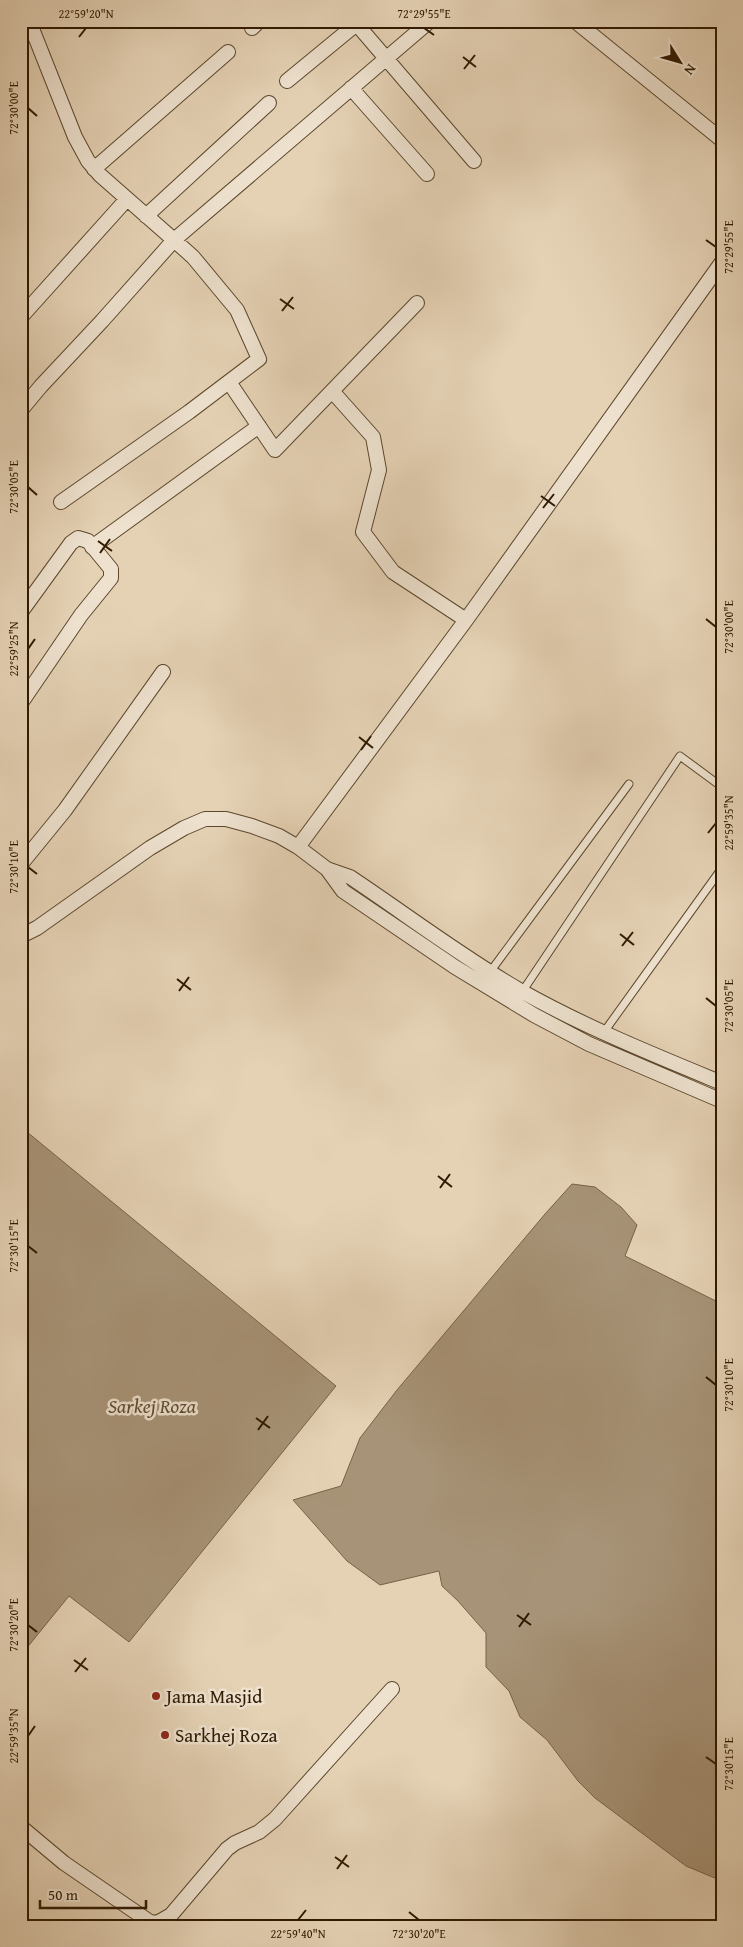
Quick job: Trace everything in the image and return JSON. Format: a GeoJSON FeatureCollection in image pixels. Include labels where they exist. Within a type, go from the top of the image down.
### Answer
{"type":"FeatureCollection","features":[{"type":"Feature","properties":{"kind":"street"},"geometry":{"type":"LineString","coordinates":[[29,21],[75,137],[88,161],[94,169],[193,257],[237,310],[259,359],[61,502]]}},
{"type":"Feature","properties":{"kind":"street"},"geometry":{"type":"LineString","coordinates":[[21,410],[174,240],[430,21]]}},
{"type":"Feature","properties":{"kind":"street"},"geometry":{"type":"LineString","coordinates":[[576,21],[722,140]]}},
{"type":"Feature","properties":{"kind":"street"},"geometry":{"type":"LineString","coordinates":[[287,81],[357,22],[386,59],[474,161]]}},
{"type":"Feature","properties":{"kind":"street"},"geometry":{"type":"LineString","coordinates":[[94,169],[228,52]]}},
{"type":"Feature","properties":{"kind":"street"},"geometry":{"type":"LineString","coordinates":[[351,88],[427,174]]}},
{"type":"Feature","properties":{"kind":"street"},"geometry":{"type":"LineString","coordinates":[[146,216],[269,103]]}},
{"type":"Feature","properties":{"kind":"street"},"geometry":{"type":"LineString","coordinates":[[21,317],[127,199]]}},
{"type":"Feature","properties":{"kind":"street"},"geometry":{"type":"LineString","coordinates":[[298,847],[466,620],[722,262]]}},
{"type":"Feature","properties":{"kind":"street"},"geometry":{"type":"LineString","coordinates":[[229,382],[275,450],[417,303]]}},
{"type":"Feature","properties":{"kind":"street"},"geometry":{"type":"LineString","coordinates":[[332,391],[373,437],[379,470],[364,532],[393,572],[466,620]]}},
{"type":"Feature","properties":{"kind":"street"},"geometry":{"type":"LineString","coordinates":[[92,547],[259,426]]}},
{"type":"Feature","properties":{"kind":"street"},"geometry":{"type":"LineString","coordinates":[[21,612],[71,543],[78,538],[88,541],[111,569],[111,578],[81,615],[21,702]]}},
{"type":"Feature","properties":{"kind":"street"},"geometry":{"type":"LineString","coordinates":[[21,864],[65,810],[163,672]]}},
{"type":"Feature","properties":{"kind":"street"},"geometry":{"type":"LineString","coordinates":[[21,936],[38,928],[150,848],[178,831],[204,819],[226,819],[279,836],[327,868],[350,876],[490,972],[522,991],[604,1032],[722,1083]]}},
{"type":"Feature","properties":{"kind":"street"},"geometry":{"type":"LineString","coordinates":[[327,868],[343,891],[514,1004],[589,1044],[722,1101]]}},
{"type":"Feature","properties":{"kind":"street"},"geometry":{"type":"LineString","coordinates":[[407,934],[416,921]]}},
{"type":"Feature","properties":{"kind":"street"},"geometry":{"type":"LineString","coordinates":[[666,1078],[674,1063]]}},
{"type":"Feature","properties":{"kind":"street"},"geometry":{"type":"LineString","coordinates":[[21,1827],[64,1864],[150,1922],[157,1923],[171,1915],[227,1849],[235,1843],[259,1832],[275,1819],[392,1689]]}},
{"type":"Feature","properties":{"kind":"lane"},"geometry":{"type":"LineString","coordinates":[[514,1004],[680,756],[722,787]]}},
{"type":"Feature","properties":{"kind":"lane"},"geometry":{"type":"LineString","coordinates":[[490,972],[629,784]]}},
{"type":"Feature","properties":{"kind":"lane"},"geometry":{"type":"LineString","coordinates":[[604,1032],[722,868]]}},
{"type":"Feature","properties":{"kind":"water","name":"Sarkej Roza"},"geometry":{"type":"Polygon","coordinates":[[[21,1127],[336,1386],[129,1642],[69,1596],[21,1655],[21,1127]]]}},
{"type":"Feature","properties":{"kind":"water"},"geometry":{"type":"Polygon","coordinates":[[[572,1184],[595,1187],[621,1207],[637,1225],[625,1256],[722,1304],[722,1881],[686,1866],[595,1798],[578,1781],[547,1740],[520,1717],[509,1691],[486,1667],[486,1633],[442,1586],[439,1571],[380,1585],[347,1561],[293,1500],[341,1486],[360,1438],[397,1390],[572,1184]]]}},
{"type":"Feature","properties":{"kind":"railway"},"geometry":{"type":"LineString","coordinates":[[708,21],[722,33]]}},
{"type":"Feature","properties":{"kind":"place","name":"Jama Masjid"},"geometry":{"type":"Point","coordinates":[156,1696]}},
{"type":"Feature","properties":{"kind":"place","name":"Sarkhej Roza"},"geometry":{"type":"Point","coordinates":[165,1735]}}]}
